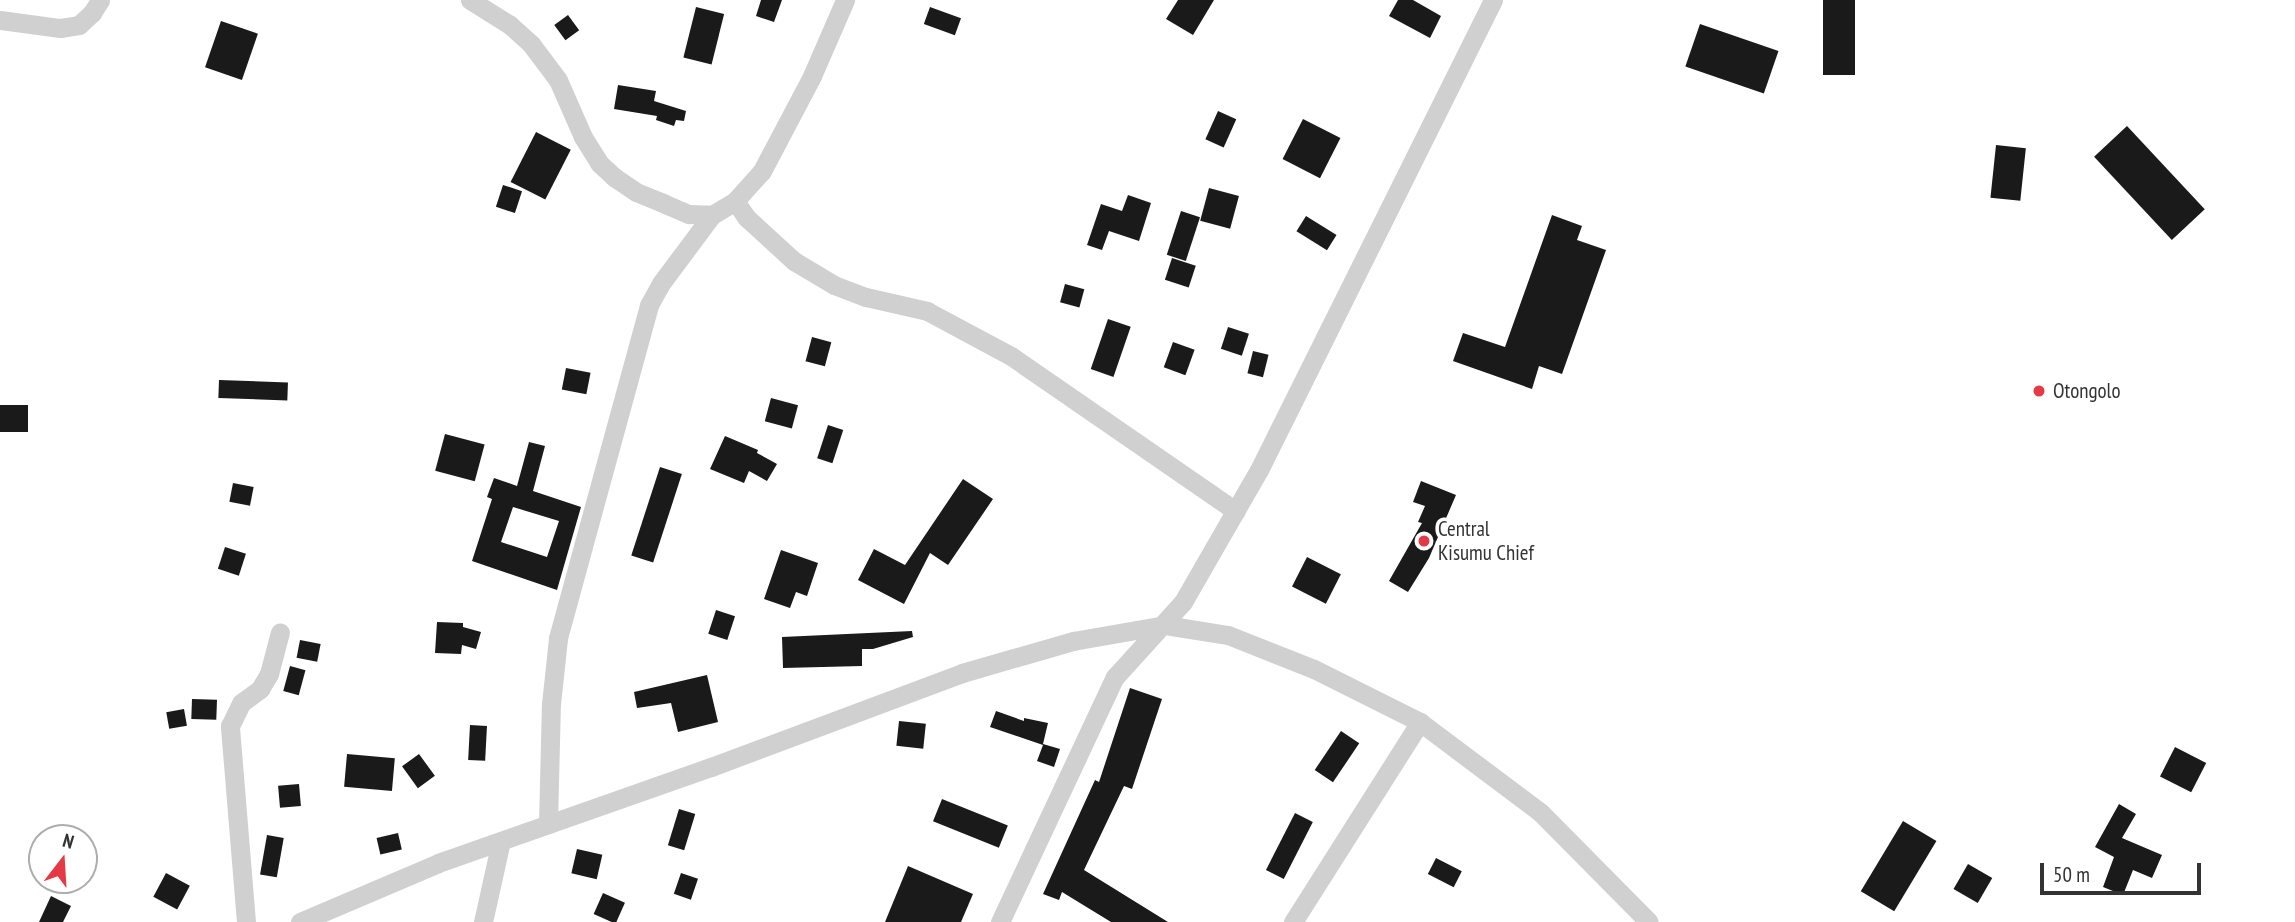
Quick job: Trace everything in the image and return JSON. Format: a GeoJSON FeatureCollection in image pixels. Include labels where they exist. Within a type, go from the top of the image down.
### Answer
{"type":"FeatureCollection","features":[{"type":"Feature","properties":{"kind":"street"},"geometry":{"type":"LineString","coordinates":[[0,20],[60,28],[79,25],[92,13],[100,0]]}},
{"type":"Feature","properties":{"kind":"street"},"geometry":{"type":"LineString","coordinates":[[470,0],[510,25],[531,44],[558,80],[599,163],[614,177],[636,192],[677,209],[712,215]]}},
{"type":"Feature","properties":{"kind":"street"},"geometry":{"type":"LineString","coordinates":[[548,824],[551,704],[558,638],[649,304],[662,282],[712,215],[735,201],[762,171],[812,76],[845,0]]}},
{"type":"Feature","properties":{"kind":"street"},"geometry":{"type":"LineString","coordinates":[[1000,922],[1115,677],[1132,656],[1165,625],[1203,572],[1236,511],[1493,0]]}},
{"type":"Feature","properties":{"kind":"street"},"geometry":{"type":"LineString","coordinates":[[735,201],[747,218],[794,261],[834,285],[866,297],[927,312],[1011,356],[1236,511]]}},
{"type":"Feature","properties":{"kind":"street"},"geometry":{"type":"LineString","coordinates":[[300,922],[438,863],[802,734],[962,673],[1073,641],[1165,625],[1228,635],[1314,669],[1420,722],[1541,813],[1649,922]]}},
{"type":"Feature","properties":{"kind":"street"},"geometry":{"type":"LineString","coordinates":[[246,922],[230,726],[241,703],[260,689],[269,674],[280,632]]}},
{"type":"Feature","properties":{"kind":"street"},"geometry":{"type":"LineString","coordinates":[[1293,922],[1420,722]]}},
{"type":"Feature","properties":{"kind":"street"},"geometry":{"type":"LineString","coordinates":[[483,922],[501,841]]}},
{"type":"Feature","properties":{"kind":"building"},"geometry":{"type":"Polygon","coordinates":[[[761,0],[782,0],[774,22],[756,16],[761,0]]]}},
{"type":"Feature","properties":{"kind":"building"},"geometry":{"type":"Polygon","coordinates":[[[1178,0],[1214,0],[1193,35],[1166,19],[1178,0]]]}},
{"type":"Feature","properties":{"kind":"building"},"geometry":{"type":"Polygon","coordinates":[[[1398,0],[1413,0],[1441,16],[1430,38],[1389,16],[1398,0]]]}},
{"type":"Feature","properties":{"kind":"building"},"geometry":{"type":"Polygon","coordinates":[[[1823,0],[1855,0],[1855,75],[1823,75],[1823,0]]]}},
{"type":"Feature","properties":{"kind":"building"},"geometry":{"type":"Polygon","coordinates":[[[696,7],[724,14],[712,64],[683,57],[696,7]]]}},
{"type":"Feature","properties":{"kind":"building"},"geometry":{"type":"Polygon","coordinates":[[[930,7],[961,18],[955,35],[924,24],[930,7]]]}},
{"type":"Feature","properties":{"kind":"building"},"geometry":{"type":"Polygon","coordinates":[[[568,15],[579,30],[565,40],[554,25],[568,15]]]}},
{"type":"Feature","properties":{"kind":"building"},"geometry":{"type":"Polygon","coordinates":[[[221,21],[258,34],[242,80],[205,67],[221,21]]]}},
{"type":"Feature","properties":{"kind":"building"},"geometry":{"type":"Polygon","coordinates":[[[1700,24],[1778,51],[1764,94],[1685,67],[1700,24]]]}},
{"type":"Feature","properties":{"kind":"building"},"geometry":{"type":"Polygon","coordinates":[[[618,85],[656,91],[654,101],[686,111],[684,121],[676,120],[674,126],[656,120],[657,116],[614,109],[618,85]]]}},
{"type":"Feature","properties":{"kind":"building"},"geometry":{"type":"Polygon","coordinates":[[[1218,111],[1236,119],[1224,147],[1205,139],[1218,111]]]}},
{"type":"Feature","properties":{"kind":"building"},"geometry":{"type":"Polygon","coordinates":[[[1303,119],[1340,138],[1320,178],[1283,159],[1303,119]]]}},
{"type":"Feature","properties":{"kind":"building"},"geometry":{"type":"Polygon","coordinates":[[[2127,126],[2205,209],[2172,240],[2094,157],[2127,126]]]}},
{"type":"Feature","properties":{"kind":"building"},"geometry":{"type":"Polygon","coordinates":[[[536,132],[571,150],[545,200],[511,182],[536,132]]]}},
{"type":"Feature","properties":{"kind":"building"},"geometry":{"type":"Polygon","coordinates":[[[1996,145],[2026,148],[2020,201],[1990,198],[1996,145]]]}},
{"type":"Feature","properties":{"kind":"building"},"geometry":{"type":"Polygon","coordinates":[[[503,185],[522,191],[515,213],[496,207],[503,185]]]}},
{"type":"Feature","properties":{"kind":"building"},"geometry":{"type":"Polygon","coordinates":[[[1209,188],[1239,196],[1230,229],[1200,221],[1209,188]]]}},
{"type":"Feature","properties":{"kind":"building"},"geometry":{"type":"Polygon","coordinates":[[[1128,195],[1151,203],[1139,241],[1109,231],[1102,250],[1087,245],[1101,204],[1122,211],[1128,195]]]}},
{"type":"Feature","properties":{"kind":"building"},"geometry":{"type":"Polygon","coordinates":[[[1181,211],[1200,217],[1186,261],[1167,255],[1181,211]]]}},
{"type":"Feature","properties":{"kind":"building"},"geometry":{"type":"Polygon","coordinates":[[[1552,215],[1582,226],[1577,240],[1606,250],[1562,374],[1539,366],[1532,389],[1453,361],[1463,333],[1505,347],[1552,215]]]}},
{"type":"Feature","properties":{"kind":"building"},"geometry":{"type":"Polygon","coordinates":[[[1306,216],[1337,235],[1327,250],[1296,231],[1306,216]]]}},
{"type":"Feature","properties":{"kind":"building"},"geometry":{"type":"Polygon","coordinates":[[[1172,258],[1196,266],[1189,288],[1165,280],[1172,258]]]}},
{"type":"Feature","properties":{"kind":"building"},"geometry":{"type":"Polygon","coordinates":[[[1065,284],[1084,289],[1079,308],[1060,302],[1065,284]]]}},
{"type":"Feature","properties":{"kind":"building"},"geometry":{"type":"Polygon","coordinates":[[[1108,319],[1131,327],[1113,377],[1091,369],[1108,319]]]}},
{"type":"Feature","properties":{"kind":"building"},"geometry":{"type":"Polygon","coordinates":[[[1228,327],[1249,334],[1242,356],[1221,349],[1228,327]]]}},
{"type":"Feature","properties":{"kind":"building"},"geometry":{"type":"Polygon","coordinates":[[[812,337],[831,342],[825,366],[806,361],[812,337]]]}},
{"type":"Feature","properties":{"kind":"building"},"geometry":{"type":"Polygon","coordinates":[[[1173,342],[1195,350],[1185,375],[1164,367],[1173,342]]]}},
{"type":"Feature","properties":{"kind":"building"},"geometry":{"type":"Polygon","coordinates":[[[1253,351],[1269,355],[1263,377],[1247,373],[1253,351]]]}},
{"type":"Feature","properties":{"kind":"building"},"geometry":{"type":"Polygon","coordinates":[[[566,368],[591,373],[586,394],[562,390],[566,368]]]}},
{"type":"Feature","properties":{"kind":"building"},"geometry":{"type":"Polygon","coordinates":[[[219,380],[288,382],[287,400],[218,398],[219,380]]]}},
{"type":"Feature","properties":{"kind":"building"},"geometry":{"type":"Polygon","coordinates":[[[771,398],[798,405],[792,428],[765,421],[771,398]]]}},
{"type":"Feature","properties":{"kind":"building"},"geometry":{"type":"Polygon","coordinates":[[[0,405],[28,405],[28,432],[0,432],[0,405]]]}},
{"type":"Feature","properties":{"kind":"building"},"geometry":{"type":"Polygon","coordinates":[[[828,425],[843,430],[832,463],[817,458],[828,425]]]}},
{"type":"Feature","properties":{"kind":"building"},"geometry":{"type":"Polygon","coordinates":[[[445,434],[485,445],[475,481],[435,471],[445,434]]]}},
{"type":"Feature","properties":{"kind":"building"},"geometry":{"type":"Polygon","coordinates":[[[725,436],[758,450],[757,453],[777,464],[767,481],[749,471],[744,483],[710,469],[725,436]]]}},
{"type":"Feature","properties":{"kind":"building"},"geometry":{"type":"Polygon","coordinates":[[[529,442],[545,446],[533,491],[581,507],[557,590],[472,561],[492,499],[487,497],[494,478],[517,486],[529,442]],[[513,507],[501,542],[547,557],[559,521],[513,507]]]}},
{"type":"Feature","properties":{"kind":"building"},"geometry":{"type":"Polygon","coordinates":[[[660,467],[682,474],[653,563],[631,555],[660,467]]]}},
{"type":"Feature","properties":{"kind":"building"},"geometry":{"type":"Polygon","coordinates":[[[963,479],[993,499],[948,565],[930,553],[904,604],[858,580],[874,549],[905,565],[963,479]]]}},
{"type":"Feature","properties":{"kind":"building"},"geometry":{"type":"Polygon","coordinates":[[[1421,481],[1456,495],[1429,558],[1408,592],[1389,581],[1422,523],[1418,522],[1425,506],[1413,502],[1421,481]]]}},
{"type":"Feature","properties":{"kind":"building"},"geometry":{"type":"Polygon","coordinates":[[[233,483],[254,487],[250,506],[229,502],[233,483]]]}},
{"type":"Feature","properties":{"kind":"building"},"geometry":{"type":"Polygon","coordinates":[[[225,547],[246,554],[239,576],[218,569],[225,547]]]}},
{"type":"Feature","properties":{"kind":"building"},"geometry":{"type":"Polygon","coordinates":[[[781,550],[818,563],[807,596],[796,592],[790,608],[764,599],[781,550]]]}},
{"type":"Feature","properties":{"kind":"building"},"geometry":{"type":"Polygon","coordinates":[[[1307,557],[1341,574],[1326,604],[1292,586],[1307,557]]]}},
{"type":"Feature","properties":{"kind":"building"},"geometry":{"type":"Polygon","coordinates":[[[716,610],[735,616],[727,640],[708,634],[716,610]]]}},
{"type":"Feature","properties":{"kind":"building"},"geometry":{"type":"Polygon","coordinates":[[[437,622],[463,623],[463,627],[481,632],[476,649],[462,645],[461,654],[435,653],[437,622]]]}},
{"type":"Feature","properties":{"kind":"building"},"geometry":{"type":"Polygon","coordinates":[[[912,631],[913,637],[873,649],[862,649],[862,666],[783,668],[782,637],[912,631]]]}},
{"type":"Feature","properties":{"kind":"building"},"geometry":{"type":"Polygon","coordinates":[[[300,640],[321,644],[317,662],[297,658],[300,640]]]}},
{"type":"Feature","properties":{"kind":"building"},"geometry":{"type":"Polygon","coordinates":[[[290,666],[305,670],[299,695],[283,691],[290,666]]]}},
{"type":"Feature","properties":{"kind":"building"},"geometry":{"type":"Polygon","coordinates":[[[707,675],[718,722],[678,732],[671,703],[637,708],[634,692],[707,675]]]}},
{"type":"Feature","properties":{"kind":"building"},"geometry":{"type":"Polygon","coordinates":[[[1130,688],[1162,699],[1132,789],[1124,786],[1084,870],[1168,922],[1111,922],[1062,892],[1059,900],[1043,894],[1095,780],[1099,782],[1130,688]]]}},
{"type":"Feature","properties":{"kind":"building"},"geometry":{"type":"Polygon","coordinates":[[[192,699],[217,700],[216,720],[191,719],[192,699]]]}},
{"type":"Feature","properties":{"kind":"building"},"geometry":{"type":"Polygon","coordinates":[[[184,709],[187,726],[169,729],[166,712],[184,709]]]}},
{"type":"Feature","properties":{"kind":"building"},"geometry":{"type":"Polygon","coordinates":[[[996,711],[1024,721],[1024,718],[1048,723],[1043,744],[1060,749],[1054,767],[1037,761],[1043,745],[990,727],[996,711]]]}},
{"type":"Feature","properties":{"kind":"building"},"geometry":{"type":"Polygon","coordinates":[[[899,721],[926,724],[923,749],[896,746],[899,721]]]}},
{"type":"Feature","properties":{"kind":"building"},"geometry":{"type":"Polygon","coordinates":[[[470,725],[487,726],[485,761],[468,760],[470,725]]]}},
{"type":"Feature","properties":{"kind":"building"},"geometry":{"type":"Polygon","coordinates":[[[1341,731],[1359,743],[1333,782],[1315,770],[1341,731]]]}},
{"type":"Feature","properties":{"kind":"building"},"geometry":{"type":"Polygon","coordinates":[[[2175,747],[2206,763],[2191,792],[2160,776],[2175,747]]]}},
{"type":"Feature","properties":{"kind":"building"},"geometry":{"type":"Polygon","coordinates":[[[347,754],[395,758],[392,791],[344,787],[347,754]]]}},
{"type":"Feature","properties":{"kind":"building"},"geometry":{"type":"Polygon","coordinates":[[[419,754],[435,776],[418,788],[402,766],[419,754]]]}},
{"type":"Feature","properties":{"kind":"building"},"geometry":{"type":"Polygon","coordinates":[[[299,784],[301,806],[280,808],[278,786],[299,784]]]}},
{"type":"Feature","properties":{"kind":"building"},"geometry":{"type":"Polygon","coordinates":[[[942,799],[1008,826],[999,848],[933,821],[942,799]]]}},
{"type":"Feature","properties":{"kind":"building"},"geometry":{"type":"Polygon","coordinates":[[[2119,804],[2136,814],[2122,838],[2162,855],[2152,878],[2133,870],[2123,895],[2103,887],[2114,857],[2095,847],[2119,804]]]}},
{"type":"Feature","properties":{"kind":"building"},"geometry":{"type":"Polygon","coordinates":[[[679,809],[695,814],[684,850],[668,845],[679,809]]]}},
{"type":"Feature","properties":{"kind":"building"},"geometry":{"type":"Polygon","coordinates":[[[1295,813],[1313,822],[1284,879],[1266,870],[1295,813]]]}},
{"type":"Feature","properties":{"kind":"building"},"geometry":{"type":"Polygon","coordinates":[[[1903,821],[1936,841],[1894,911],[1861,891],[1903,821]]]}},
{"type":"Feature","properties":{"kind":"building"},"geometry":{"type":"Polygon","coordinates":[[[398,833],[402,850],[380,855],[377,838],[398,833]]]}},
{"type":"Feature","properties":{"kind":"building"},"geometry":{"type":"Polygon","coordinates":[[[267,835],[284,838],[277,877],[260,874],[267,835]]]}},
{"type":"Feature","properties":{"kind":"building"},"geometry":{"type":"Polygon","coordinates":[[[577,849],[602,855],[597,879],[571,873],[577,849]]]}},
{"type":"Feature","properties":{"kind":"building"},"geometry":{"type":"Polygon","coordinates":[[[1436,858],[1462,871],[1454,887],[1428,874],[1436,858]]]}},
{"type":"Feature","properties":{"kind":"building"},"geometry":{"type":"Polygon","coordinates":[[[1968,864],[1992,878],[1978,903],[1954,889],[1968,864]]]}},
{"type":"Feature","properties":{"kind":"building"},"geometry":{"type":"Polygon","coordinates":[[[908,866],[973,894],[961,922],[885,922],[908,866]]]}},
{"type":"Feature","properties":{"kind":"building"},"geometry":{"type":"Polygon","coordinates":[[[166,873],[190,886],[177,910],[153,897],[166,873]]]}},
{"type":"Feature","properties":{"kind":"building"},"geometry":{"type":"Polygon","coordinates":[[[681,873],[698,879],[691,900],[674,894],[681,873]]]}},
{"type":"Feature","properties":{"kind":"building"},"geometry":{"type":"Polygon","coordinates":[[[603,893],[625,903],[616,922],[594,914],[603,893]]]}},
{"type":"Feature","properties":{"kind":"building"},"geometry":{"type":"Polygon","coordinates":[[[51,896],[71,906],[63,922],[39,922],[51,896]]]}},
{"type":"Feature","properties":{"kind":"place","name":"Otongolo"},"geometry":{"type":"Point","coordinates":[2039,391]}},
{"type":"Feature","properties":{"kind":"place","name":"Central Kisumu Chief"},"geometry":{"type":"Point","coordinates":[1424,541]}}]}
